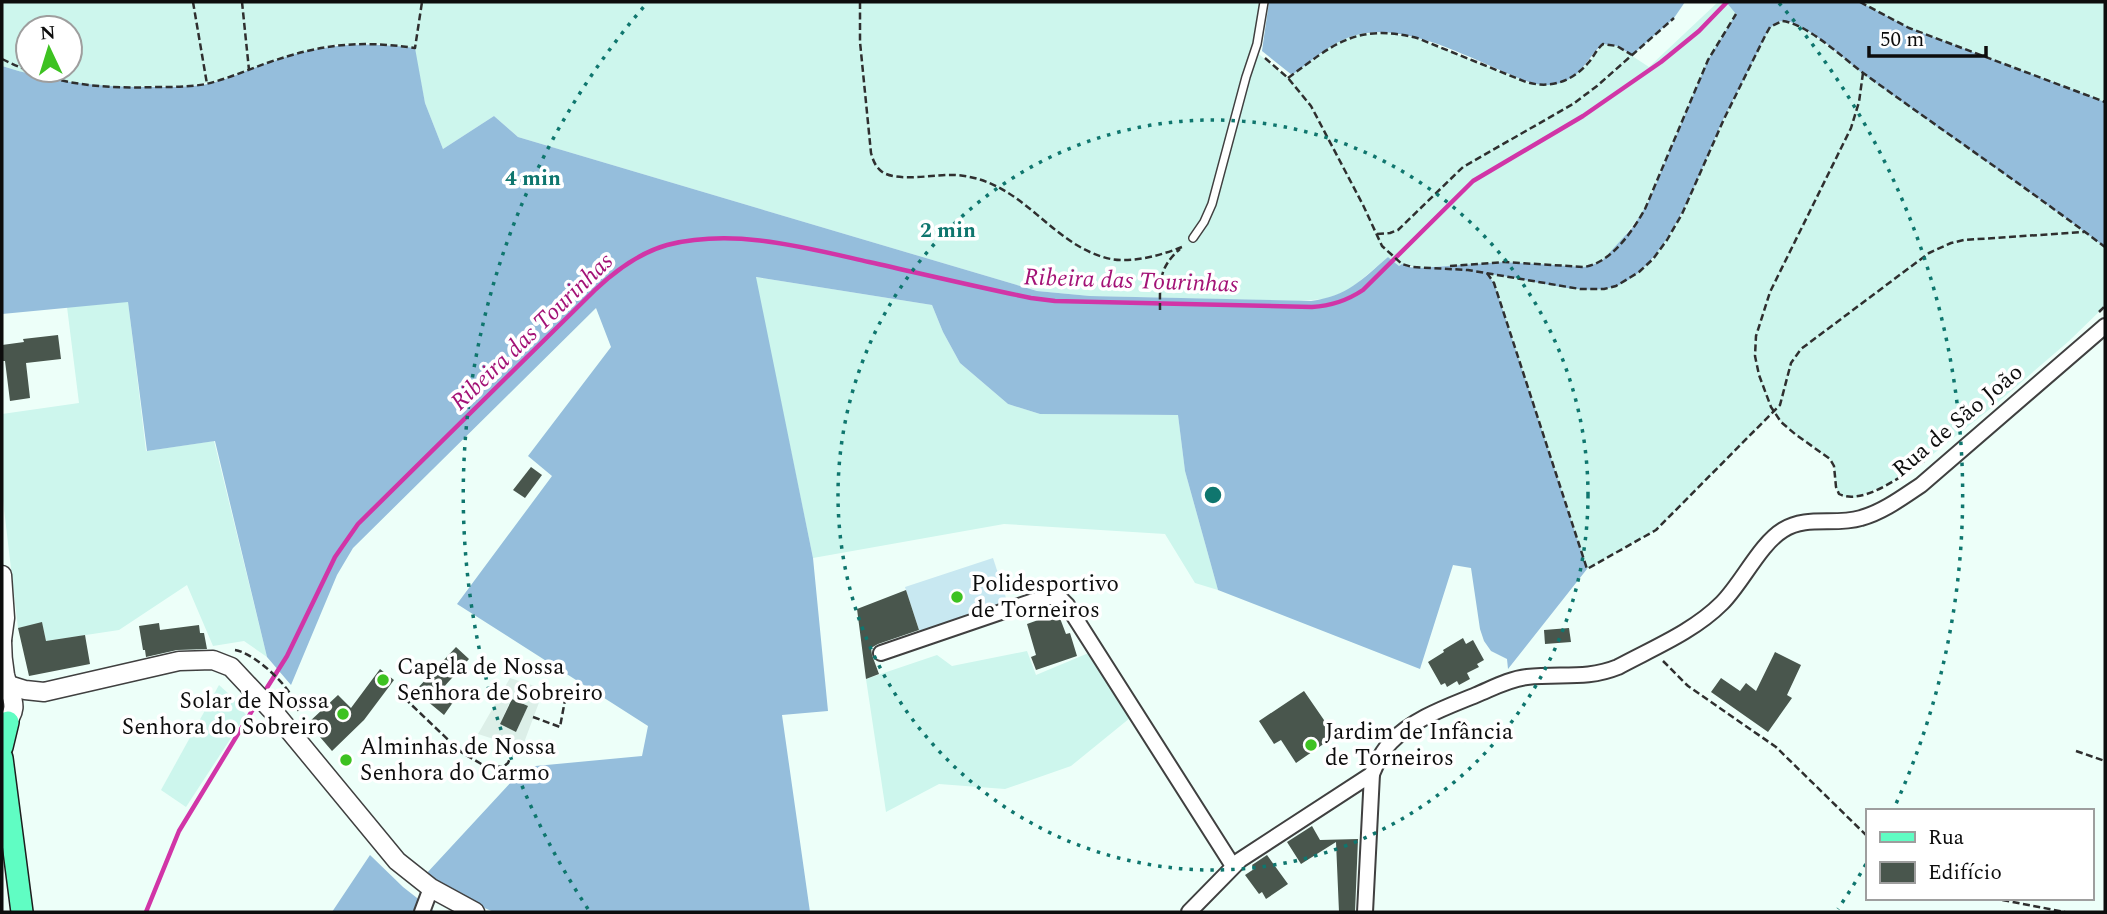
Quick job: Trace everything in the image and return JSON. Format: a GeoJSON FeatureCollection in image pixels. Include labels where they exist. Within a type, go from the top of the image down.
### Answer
{"type":"FeatureCollection","features":[{"type":"Feature","properties":{"kind":"main road"},"geometry":{"type":"LineString","coordinates":[[2,747],[7,721]]}},
{"type":"Feature","properties":{"kind":"main road"},"geometry":{"type":"LineString","coordinates":[[2,758],[22,912]]}},
{"type":"Feature","properties":{"kind":"street","name":"Rua de São João"},"geometry":{"type":"LineString","coordinates":[[1373,774],[1384,750],[1393,740],[1417,722],[1438,711],[1521,678],[1603,673],[1690,628],[1712,612],[1734,589],[1770,541],[1787,527],[1799,523],[1862,518],[1892,504],[1921,485],[2101,320]]}},
{"type":"Feature","properties":{"kind":"street"},"geometry":{"type":"LineString","coordinates":[[2,575],[5,618],[2,640],[6,680],[13,696],[7,721]]}},
{"type":"Feature","properties":{"kind":"street"},"geometry":{"type":"LineString","coordinates":[[881,653],[1049,596],[1059,597],[1067,605],[1233,866]]}},
{"type":"Feature","properties":{"kind":"street"},"geometry":{"type":"LineString","coordinates":[[6,680],[35,692],[52,691],[170,663],[202,659],[214,660],[231,667],[279,718],[392,856],[431,888],[475,912]]}},
{"type":"Feature","properties":{"kind":"street"},"geometry":{"type":"LineString","coordinates":[[7,721],[52,691]]}},
{"type":"Feature","properties":{"kind":"street"},"geometry":{"type":"LineString","coordinates":[[1189,912],[1233,866],[1373,774]]}},
{"type":"Feature","properties":{"kind":"street"},"geometry":{"type":"LineString","coordinates":[[1365,912],[1373,774]]}},
{"type":"Feature","properties":{"kind":"street"},"geometry":{"type":"LineString","coordinates":[[422,912],[431,888]]}},
{"type":"Feature","properties":{"kind":"lane"},"geometry":{"type":"LineString","coordinates":[[1193,238],[1212,204],[1255,51],[1264,2]]}},
{"type":"Feature","properties":{"kind":"path"},"geometry":{"type":"LineString","coordinates":[[193,2],[207,84]]}},
{"type":"Feature","properties":{"kind":"path"},"geometry":{"type":"LineString","coordinates":[[242,2],[249,70]]}},
{"type":"Feature","properties":{"kind":"path"},"geometry":{"type":"LineString","coordinates":[[2,59],[42,76],[78,84],[135,88],[207,84],[279,59],[332,45],[380,44],[415,48],[422,2]]}},
{"type":"Feature","properties":{"kind":"path"},"geometry":{"type":"LineString","coordinates":[[860,2],[860,42],[870,144],[875,165],[883,173],[895,177],[958,175],[994,184],[1027,205],[1075,243],[1105,258],[1149,257],[1182,247]]}},
{"type":"Feature","properties":{"kind":"path"},"geometry":{"type":"LineString","coordinates":[[1860,2],[1909,28],[2105,103]]}},
{"type":"Feature","properties":{"kind":"path"},"geometry":{"type":"LineString","coordinates":[[1255,51],[1288,78],[1311,106],[1382,246],[1398,261],[1408,267],[1504,262],[1584,267],[1606,258],[1645,209],[1709,60],[1736,14]]}},
{"type":"Feature","properties":{"kind":"path"},"geometry":{"type":"LineString","coordinates":[[1377,234],[1398,230],[1463,167],[1565,109],[1597,86],[1674,18]]}},
{"type":"Feature","properties":{"kind":"path"},"geometry":{"type":"LineString","coordinates":[[1436,267],[1580,289],[1616,286],[1639,272],[1653,258],[1682,214],[1765,36],[1770,27],[1782,21],[1799,26],[2105,247]]}},
{"type":"Feature","properties":{"kind":"path"},"geometry":{"type":"LineString","coordinates":[[1288,78],[1331,46],[1360,34],[1398,33],[1417,38],[1539,85],[1553,85],[1569,79],[1587,64],[1603,44],[1617,46],[1632,55]]}},
{"type":"Feature","properties":{"kind":"path"},"geometry":{"type":"LineString","coordinates":[[1863,73],[1851,128],[1780,269],[1761,316],[1755,356],[1765,394],[1774,411],[1781,422],[1830,459],[1834,466],[1839,494],[1855,498],[1886,485],[1933,454]]}},
{"type":"Feature","properties":{"kind":"path"},"geometry":{"type":"LineString","coordinates":[[1487,273],[1494,283],[1587,569],[1656,530],[1780,405],[1791,363],[1801,349],[1929,253],[1964,240],[2084,232]]}},
{"type":"Feature","properties":{"kind":"path"},"geometry":{"type":"LineString","coordinates":[[1160,310],[1163,268],[1168,260],[1193,238]]}},
{"type":"Feature","properties":{"kind":"path"},"geometry":{"type":"LineString","coordinates":[[2101,320],[2105,306]]}},
{"type":"Feature","properties":{"kind":"path"},"geometry":{"type":"LineString","coordinates":[[1651,649],[1688,686],[1776,747],[1866,835]]}},
{"type":"Feature","properties":{"kind":"path"},"geometry":{"type":"LineString","coordinates":[[265,667],[293,698]]}},
{"type":"Feature","properties":{"kind":"path"},"geometry":{"type":"LineString","coordinates":[[533,717],[560,727],[565,700],[571,687]]}},
{"type":"Feature","properties":{"kind":"path"},"geometry":{"type":"LineString","coordinates":[[397,691],[461,752],[483,765],[503,767],[508,763],[516,746]]}},
{"type":"Feature","properties":{"kind":"path"},"geometry":{"type":"LineString","coordinates":[[2076,751],[2105,761]]}},
{"type":"Feature","properties":{"kind":"path"},"geometry":{"type":"LineString","coordinates":[[2003,900],[2066,912]]}},
{"type":"Feature","properties":{"kind":"shaded area"},"geometry":{"type":"Polygon","coordinates":[[[2,2],[1264,2],[1255,51],[1288,78],[1344,39],[1360,34],[1388,33],[1417,38],[1532,84],[1569,79],[1587,64],[1603,44],[1617,46],[1649,67],[1718,2],[1726,2],[1736,14],[1708,60],[1645,209],[1601,262],[1584,267],[1504,262],[1419,268],[1402,264],[1399,266],[1388,257],[1348,291],[1324,299],[1299,301],[1090,296],[1037,291],[518,137],[494,116],[443,149],[425,103],[414,48],[373,43],[332,45],[279,59],[217,81],[189,86],[105,87],[81,84],[84,84],[84,14],[14,14],[14,70],[2,66],[2,2]]]}},
{"type":"Feature","properties":{"kind":"shaded area"},"geometry":{"type":"Polygon","coordinates":[[[1269,2],[1685,2],[1674,18],[1632,55],[1617,46],[1603,44],[1574,76],[1560,83],[1547,85],[1521,79],[1428,41],[1386,33],[1365,33],[1338,42],[1292,75],[1262,51],[1269,2]]]}},
{"type":"Feature","properties":{"kind":"shaded area"},"geometry":{"type":"Polygon","coordinates":[[[1726,2],[1860,2],[1909,28],[2105,102],[2105,247],[1865,75],[1809,31],[1786,21],[1775,24],[1765,36],[1727,111],[1677,221],[1662,246],[1644,267],[1625,282],[1589,290],[1487,274],[1494,283],[1587,569],[1508,669],[1507,659],[1491,651],[1484,641],[1471,568],[1453,565],[1420,669],[1218,590],[1185,471],[1178,415],[1040,414],[1008,404],[960,363],[932,305],[756,277],[813,558],[828,711],[782,715],[810,912],[494,912],[470,902],[426,874],[525,767],[642,756],[648,726],[457,604],[552,476],[528,456],[611,347],[596,308],[353,548],[337,575],[291,685],[267,657],[215,441],[147,451],[128,302],[2,314],[2,66],[14,69],[14,84],[184,87],[211,83],[287,57],[323,48],[375,45],[415,48],[425,103],[443,149],[494,116],[518,137],[1037,291],[1090,296],[1311,301],[1345,291],[1388,257],[1399,266],[1402,264],[1419,268],[1504,262],[1584,267],[1601,262],[1632,228],[1648,203],[1708,60],[1736,14],[1726,2]]]}},
{"type":"Feature","properties":{"kind":"shaded area"},"geometry":{"type":"Polygon","coordinates":[[[1860,2],[2105,2],[2105,102],[1909,28],[1860,2]]]}},
{"type":"Feature","properties":{"kind":"shaded area"},"geometry":{"type":"Polygon","coordinates":[[[1782,21],[1799,26],[1810,33],[2105,247],[2105,306],[1990,409],[1923,462],[1886,485],[1855,498],[1839,494],[1834,466],[1830,459],[1795,434],[1774,412],[1656,530],[1587,569],[1494,283],[1487,273],[1580,289],[1604,289],[1616,286],[1639,272],[1653,259],[1682,214],[1765,36],[1770,27],[1782,21]]]}},
{"type":"Feature","properties":{"kind":"shaded area"},"geometry":{"type":"Polygon","coordinates":[[[755,277],[932,305],[960,363],[1008,404],[1040,414],[1178,415],[1185,471],[1218,590],[1195,583],[1165,534],[1004,524],[813,558],[755,277]]]}},
{"type":"Feature","properties":{"kind":"shaded area"},"geometry":{"type":"Polygon","coordinates":[[[128,301],[146,451],[214,441],[267,657],[244,641],[213,646],[187,585],[119,630],[46,641],[42,623],[18,628],[2,492],[2,414],[79,403],[67,307],[128,301]]]}},
{"type":"Feature","properties":{"kind":"shaded area","name":"Polidesportivo de Torneiros"},"geometry":{"type":"Polygon","coordinates":[[[993,558],[1008,604],[920,633],[905,587],[993,558]]]}},
{"type":"Feature","properties":{"kind":"shaded area"},"geometry":{"type":"Polygon","coordinates":[[[1027,651],[1036,675],[1091,652],[1130,718],[1071,766],[1005,789],[939,784],[886,812],[866,679],[937,655],[952,666],[1027,651]]]}},
{"type":"Feature","properties":{"kind":"shaded area"},"geometry":{"type":"Polygon","coordinates":[[[510,678],[544,689],[522,748],[478,734],[510,678]],[[511,699],[500,724],[516,732],[528,706],[511,699]]]}},
{"type":"Feature","properties":{"kind":"shaded area"},"geometry":{"type":"Polygon","coordinates":[[[219,685],[246,715],[186,807],[161,790],[219,685]]]}},
{"type":"Feature","properties":{"kind":"shaded area"},"geometry":{"type":"Polygon","coordinates":[[[370,855],[403,887],[435,912],[332,912],[370,855]]]}},
{"type":"Feature","properties":{"kind":"building"},"geometry":{"type":"Polygon","coordinates":[[[58,335],[61,359],[26,363],[30,398],[10,401],[5,361],[2,361],[2,345],[24,342],[23,339],[58,335]]]}},
{"type":"Feature","properties":{"kind":"building"},"geometry":{"type":"Polygon","coordinates":[[[531,467],[542,475],[525,498],[513,490],[531,467]]]}},
{"type":"Feature","properties":{"kind":"building"},"geometry":{"type":"Polygon","coordinates":[[[906,590],[919,630],[871,648],[879,674],[866,679],[857,609],[906,590]]]}},
{"type":"Feature","properties":{"kind":"building"},"geometry":{"type":"Polygon","coordinates":[[[1058,613],[1066,634],[1070,633],[1077,656],[1036,670],[1031,657],[1036,655],[1027,624],[1058,613]]]}},
{"type":"Feature","properties":{"kind":"building"},"geometry":{"type":"Polygon","coordinates":[[[42,622],[46,641],[85,635],[90,664],[29,676],[18,628],[42,622]]]}},
{"type":"Feature","properties":{"kind":"building"},"geometry":{"type":"Polygon","coordinates":[[[159,623],[160,630],[199,625],[200,633],[204,633],[207,649],[177,650],[146,657],[139,626],[159,623]]]}},
{"type":"Feature","properties":{"kind":"building"},"geometry":{"type":"Polygon","coordinates":[[[1569,628],[1571,642],[1545,644],[1544,630],[1569,628]]]}},
{"type":"Feature","properties":{"kind":"building"},"geometry":{"type":"Polygon","coordinates":[[[1463,638],[1466,644],[1473,640],[1484,660],[1477,664],[1479,667],[1467,673],[1470,679],[1459,685],[1457,681],[1447,687],[1445,683],[1441,685],[1428,662],[1463,638]]]}},
{"type":"Feature","properties":{"kind":"building"},"geometry":{"type":"Polygon","coordinates":[[[456,647],[469,659],[442,689],[456,698],[444,715],[415,691],[456,647]]]}},
{"type":"Feature","properties":{"kind":"building"},"geometry":{"type":"Polygon","coordinates":[[[1775,652],[1801,665],[1787,695],[1792,698],[1768,732],[1711,692],[1721,678],[1740,691],[1746,683],[1756,691],[1775,652]]]}},
{"type":"Feature","properties":{"kind":"building","name":"Solar de Nossa Senhora do Sobreiro"},"geometry":{"type":"Polygon","coordinates":[[[380,669],[394,680],[364,720],[332,751],[308,723],[338,695],[351,708],[380,669]]]}},
{"type":"Feature","properties":{"kind":"building"},"geometry":{"type":"Polygon","coordinates":[[[1304,691],[1335,736],[1296,763],[1281,740],[1274,744],[1259,721],[1304,691]]]}},
{"type":"Feature","properties":{"kind":"building"},"geometry":{"type":"Polygon","coordinates":[[[512,699],[528,706],[516,732],[500,724],[512,699]]]}},
{"type":"Feature","properties":{"kind":"building"},"geometry":{"type":"Polygon","coordinates":[[[1312,826],[1320,840],[1358,839],[1355,912],[1339,912],[1336,842],[1301,864],[1287,842],[1312,826]]]}},
{"type":"Feature","properties":{"kind":"building"},"geometry":{"type":"Polygon","coordinates":[[[1267,855],[1288,884],[1266,899],[1245,875],[1254,869],[1252,865],[1267,855]]]}},
{"type":"Feature","properties":{"kind":"waterway","name":"Ribeira das Tourinhas"},"geometry":{"type":"LineString","coordinates":[[263,694],[287,656],[335,557],[358,524],[595,290],[637,257],[667,245],[692,240],[743,239],[794,246],[1011,294],[1055,301],[1312,307],[1333,304],[1363,290],[1473,181],[1583,116],[1661,62],[1699,31],[1727,2]]}},
{"type":"Feature","properties":{"kind":"waterway","name":"Ribeira das Tourinhas"},"geometry":{"type":"LineString","coordinates":[[146,912],[179,831],[258,701]]}},
{"type":"Feature","properties":{"kind":"place","name":"Polidesportivo de Torneiros"},"geometry":{"type":"Point","coordinates":[957,597]}},
{"type":"Feature","properties":{"kind":"place","name":"Capela de Nossa Senhora de Sobreiro"},"geometry":{"type":"Point","coordinates":[383,680]}},
{"type":"Feature","properties":{"kind":"place","name":"Solar de Nossa Senhora do Sobreiro"},"geometry":{"type":"Point","coordinates":[343,714]}},
{"type":"Feature","properties":{"kind":"place","name":"Jardim de Infância de Torneiros"},"geometry":{"type":"Point","coordinates":[1311,745]}},
{"type":"Feature","properties":{"kind":"place","name":"Alminhas de Nossa Senhora do Carmo"},"geometry":{"type":"Point","coordinates":[346,760]}}]}
